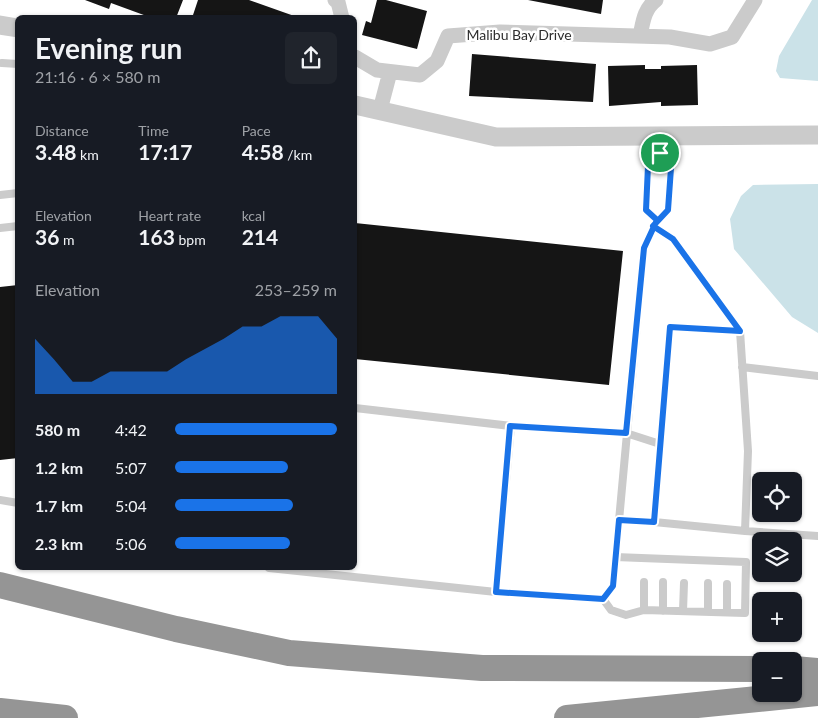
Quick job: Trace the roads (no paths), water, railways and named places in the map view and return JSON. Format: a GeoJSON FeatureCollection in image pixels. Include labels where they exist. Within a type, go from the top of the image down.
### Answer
{"type":"FeatureCollection","features":[{"type":"Feature","properties":{"kind":"highway"},"geometry":{"type":"LineString","coordinates":[[0,585],[176,629],[289,653],[482,668],[752,669]]}},
{"type":"Feature","properties":{"kind":"highway"},"geometry":{"type":"LineString","coordinates":[[802,670],[818,671]]}},
{"type":"Feature","properties":{"kind":"highway"},"geometry":{"type":"LineString","coordinates":[[567,718],[818,693]]}},
{"type":"Feature","properties":{"kind":"highway"},"geometry":{"type":"LineString","coordinates":[[0,711],[65,718]]}},
{"type":"Feature","properties":{"kind":"street"},"geometry":{"type":"LineString","coordinates":[[335,0],[338,2],[341,15]]}},
{"type":"Feature","properties":{"kind":"street"},"geometry":{"type":"LineString","coordinates":[[640,36],[644,14],[656,0]]}},
{"type":"Feature","properties":{"kind":"street","name":"Malibu Bay Drive"},"geometry":{"type":"LineString","coordinates":[[357,58],[377,70],[420,75],[437,61],[448,36],[500,32],[670,37],[710,44],[732,37],[755,0]]}},
{"type":"Feature","properties":{"kind":"street"},"geometry":{"type":"LineString","coordinates":[[0,25],[15,28]]}},
{"type":"Feature","properties":{"kind":"street"},"geometry":{"type":"LineString","coordinates":[[380,110],[390,72]]}},
{"type":"Feature","properties":{"kind":"street"},"geometry":{"type":"LineString","coordinates":[[357,105],[496,137],[660,144],[818,135]]}},
{"type":"Feature","properties":{"kind":"lane"},"geometry":{"type":"LineString","coordinates":[[2,63],[15,64]]}},
{"type":"Feature","properties":{"kind":"lane"},"geometry":{"type":"LineString","coordinates":[[603,599],[613,586],[644,248],[655,223],[668,210],[671,168],[660,144]]}},
{"type":"Feature","properties":{"kind":"lane"},"geometry":{"type":"LineString","coordinates":[[660,144],[648,166],[646,210],[655,223],[673,239],[740,331],[747,410],[748,451],[745,531]]}},
{"type":"Feature","properties":{"kind":"lane"},"geometry":{"type":"LineString","coordinates":[[0,195],[15,193]]}},
{"type":"Feature","properties":{"kind":"lane"},"geometry":{"type":"LineString","coordinates":[[0,228],[15,226]]}},
{"type":"Feature","properties":{"kind":"lane"},"geometry":{"type":"LineString","coordinates":[[654,522],[670,327],[740,331]]}},
{"type":"Feature","properties":{"kind":"lane"},"geometry":{"type":"LineString","coordinates":[[742,367],[818,376]]}},
{"type":"Feature","properties":{"kind":"lane"},"geometry":{"type":"LineString","coordinates":[[357,408],[510,426],[626,433],[660,444]]}},
{"type":"Feature","properties":{"kind":"lane"},"geometry":{"type":"LineString","coordinates":[[496,592],[510,426]]}},
{"type":"Feature","properties":{"kind":"lane"},"geometry":{"type":"LineString","coordinates":[[0,500],[15,502]]}},
{"type":"Feature","properties":{"kind":"lane"},"geometry":{"type":"LineString","coordinates":[[619,520],[818,536]]}},
{"type":"Feature","properties":{"kind":"lane"},"geometry":{"type":"LineString","coordinates":[[288,570],[496,592],[603,599],[612,610],[626,616],[644,610],[745,613],[746,562],[728,564],[645,562],[616,557]]}},
{"type":"Feature","properties":{"kind":"lane"},"geometry":{"type":"LineString","coordinates":[[644,582],[644,610]]}},
{"type":"Feature","properties":{"kind":"lane"},"geometry":{"type":"LineString","coordinates":[[662,611],[663,582]]}},
{"type":"Feature","properties":{"kind":"lane"},"geometry":{"type":"LineString","coordinates":[[683,612],[684,583]]}},
{"type":"Feature","properties":{"kind":"lane"},"geometry":{"type":"LineString","coordinates":[[708,583],[708,612]]}},
{"type":"Feature","properties":{"kind":"lane"},"geometry":{"type":"LineString","coordinates":[[727,584],[727,612]]}},
{"type":"Feature","properties":{"kind":"water"},"geometry":{"type":"Polygon","coordinates":[[[812,0],[818,0],[818,81],[780,78],[776,71],[779,56],[812,0]]]}},
{"type":"Feature","properties":{"kind":"water"},"geometry":{"type":"Polygon","coordinates":[[[818,184],[818,333],[792,317],[734,249],[730,219],[741,196],[753,185],[818,184]]]}}]}
